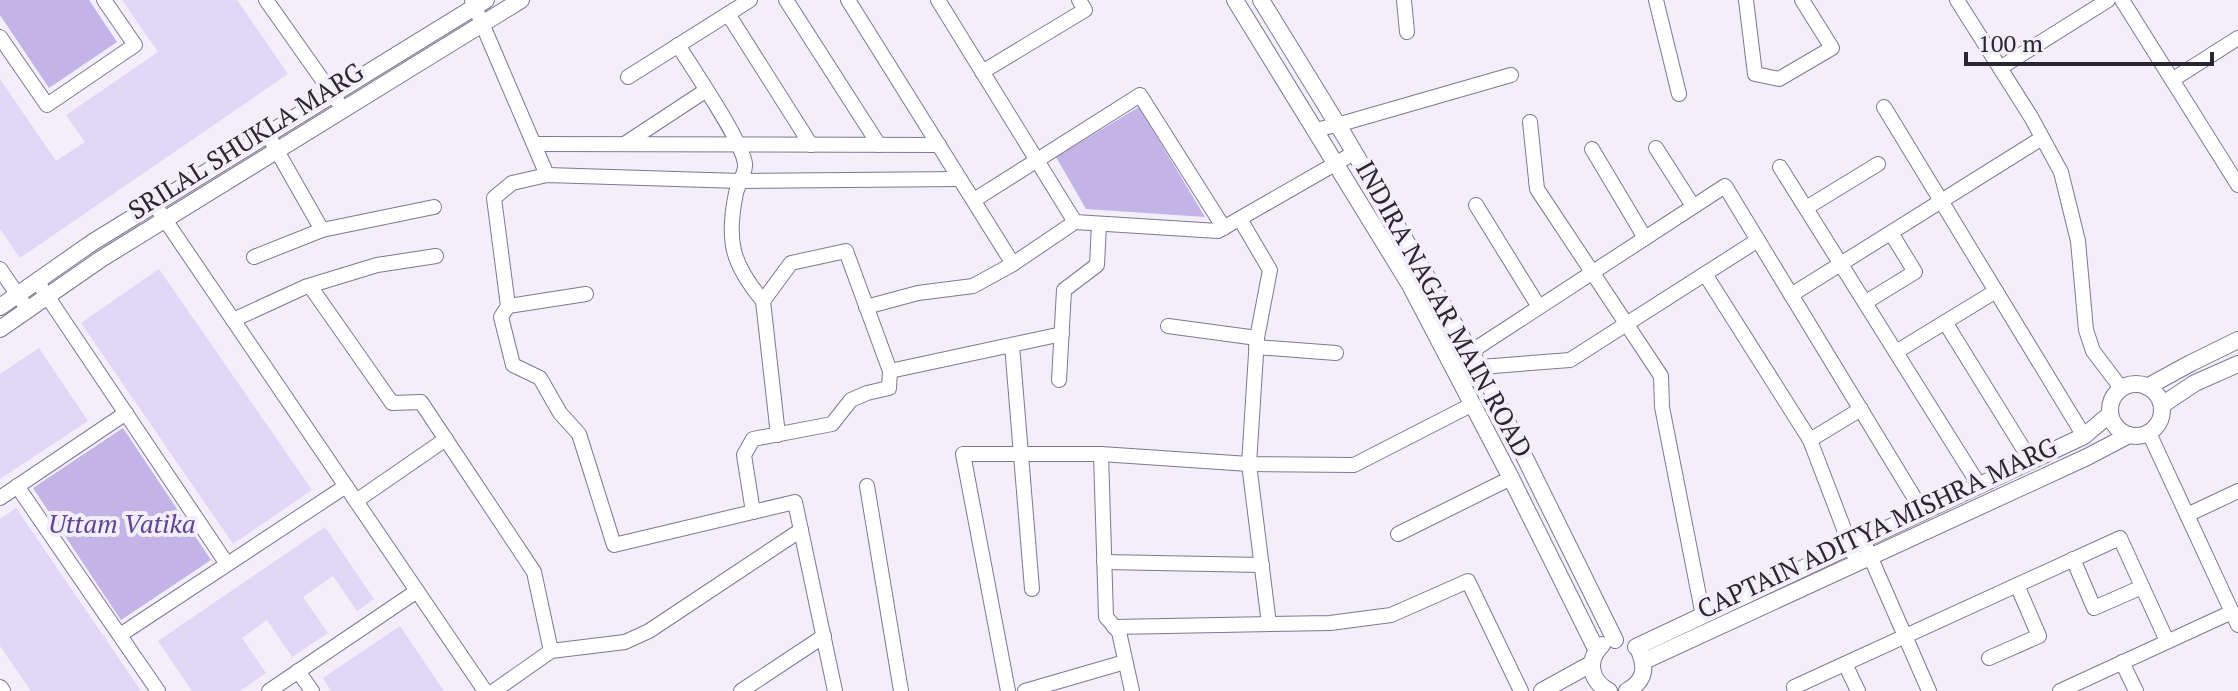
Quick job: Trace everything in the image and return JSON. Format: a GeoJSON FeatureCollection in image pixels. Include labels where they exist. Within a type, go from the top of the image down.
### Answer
{"type":"FeatureCollection","features":[{"type":"Feature","properties":{"kind":"street"},"geometry":{"type":"LineString","coordinates":[[0,37],[47,105],[135,45],[104,0]]}},
{"type":"Feature","properties":{"kind":"street"},"geometry":{"type":"LineString","coordinates":[[266,0],[343,109]]}},
{"type":"Feature","properties":{"kind":"street","name":"SRILAL SHUKLA MARG"},"geometry":{"type":"LineString","coordinates":[[0,329],[101,259],[521,0]]}},
{"type":"Feature","properties":{"kind":"street"},"geometry":{"type":"LineString","coordinates":[[628,77],[750,0]]}},
{"type":"Feature","properties":{"kind":"street"},"geometry":{"type":"LineString","coordinates":[[786,0],[879,145]]}},
{"type":"Feature","properties":{"kind":"street"},"geometry":{"type":"LineString","coordinates":[[848,0],[1013,264]]}},
{"type":"Feature","properties":{"kind":"street"},"geometry":{"type":"LineString","coordinates":[[938,0],[1075,222]]}},
{"type":"Feature","properties":{"kind":"street"},"geometry":{"type":"LineString","coordinates":[[982,72],[1085,10],[1079,0]]}},
{"type":"Feature","properties":{"kind":"street","name":"INDIRA NAGAR MAIN ROAD"},"geometry":{"type":"LineString","coordinates":[[1235,0],[1410,285],[1452,364],[1511,478],[1594,657],[1598,689]]}},
{"type":"Feature","properties":{"kind":"street","name":"INDIRA NAGAR MAIN ROAD"},"geometry":{"type":"LineString","coordinates":[[1261,0],[1480,367],[1615,640]]}},
{"type":"Feature","properties":{"kind":"street"},"geometry":{"type":"LineString","coordinates":[[1404,0],[1407,32]]}},
{"type":"Feature","properties":{"kind":"street"},"geometry":{"type":"LineString","coordinates":[[1656,0],[1679,94]]}},
{"type":"Feature","properties":{"kind":"street"},"geometry":{"type":"LineString","coordinates":[[1746,0],[1755,74],[1779,79],[1832,48],[1802,0]]}},
{"type":"Feature","properties":{"kind":"street"},"geometry":{"type":"LineString","coordinates":[[1957,0],[2061,172],[2078,241],[2086,330],[2093,351],[2121,388]]}},
{"type":"Feature","properties":{"kind":"street"},"geometry":{"type":"LineString","coordinates":[[2000,68],[2108,0]]}},
{"type":"Feature","properties":{"kind":"street"},"geometry":{"type":"LineString","coordinates":[[2122,0],[2238,185]]}},
{"type":"Feature","properties":{"kind":"street"},"geometry":{"type":"LineString","coordinates":[[478,2],[483,23],[547,175]]}},
{"type":"Feature","properties":{"kind":"street","name":"SRILAL SHUKLA MARG"},"geometry":{"type":"LineString","coordinates":[[0,307],[93,242],[478,2]]}},
{"type":"Feature","properties":{"kind":"street"},"geometry":{"type":"LineString","coordinates":[[728,14],[811,145]]}},
{"type":"Feature","properties":{"kind":"street"},"geometry":{"type":"LineString","coordinates":[[2172,80],[2238,38]]}},
{"type":"Feature","properties":{"kind":"street"},"geometry":{"type":"LineString","coordinates":[[678,45],[738,145],[745,166],[730,221],[733,253],[749,284],[763,301],[778,435]]}},
{"type":"Feature","properties":{"kind":"street"},"geometry":{"type":"LineString","coordinates":[[1315,130],[1511,75]]}},
{"type":"Feature","properties":{"kind":"street"},"geometry":{"type":"LineString","coordinates":[[624,144],[705,91]]}},
{"type":"Feature","properties":{"kind":"street"},"geometry":{"type":"LineString","coordinates":[[974,200],[1140,95],[1224,228]]}},
{"type":"Feature","properties":{"kind":"street"},"geometry":{"type":"LineString","coordinates":[[1884,107],[2084,436]]}},
{"type":"Feature","properties":{"kind":"street"},"geometry":{"type":"LineString","coordinates":[[1530,122],[1537,189],[1661,376],[1662,407],[1703,616]]}},
{"type":"Feature","properties":{"kind":"street"},"geometry":{"type":"LineString","coordinates":[[268,135],[322,230]]}},
{"type":"Feature","properties":{"kind":"street"},"geometry":{"type":"LineString","coordinates":[[1791,295],[2042,138]]}},
{"type":"Feature","properties":{"kind":"street"},"geometry":{"type":"LineString","coordinates":[[534,144],[939,145]]}},
{"type":"Feature","properties":{"kind":"street"},"geometry":{"type":"LineString","coordinates":[[1656,148],[1693,206]]}},
{"type":"Feature","properties":{"kind":"street"},"geometry":{"type":"LineString","coordinates":[[1592,149],[1645,238]]}},
{"type":"Feature","properties":{"kind":"street"},"geometry":{"type":"LineString","coordinates":[[866,307],[918,293],[973,286],[1013,264],[1075,222],[1218,231],[1354,153]]}},
{"type":"Feature","properties":{"kind":"street"},"geometry":{"type":"LineString","coordinates":[[1806,208],[1878,164]]}},
{"type":"Feature","properties":{"kind":"street"},"geometry":{"type":"LineString","coordinates":[[1780,167],[1979,485]]}},
{"type":"Feature","properties":{"kind":"street"},"geometry":{"type":"LineString","coordinates":[[835,691],[795,502],[614,545],[579,434],[560,413],[540,378],[513,365],[501,317],[508,306],[494,198],[512,183],[547,175],[740,181],[960,179]]}},
{"type":"Feature","properties":{"kind":"street"},"geometry":{"type":"LineString","coordinates":[[1452,364],[1725,186],[1923,512]]}},
{"type":"Feature","properties":{"kind":"street"},"geometry":{"type":"LineString","coordinates":[[155,205],[485,691]]}},
{"type":"Feature","properties":{"kind":"street"},"geometry":{"type":"LineString","coordinates":[[1476,205],[1539,307]]}},
{"type":"Feature","properties":{"kind":"street"},"geometry":{"type":"LineString","coordinates":[[254,257],[322,230],[434,207]]}},
{"type":"Feature","properties":{"kind":"street"},"geometry":{"type":"LineString","coordinates":[[1240,219],[1270,270],[1256,342],[1249,464],[1269,624]]}},
{"type":"Feature","properties":{"kind":"street"},"geometry":{"type":"LineString","coordinates":[[1059,380],[1064,290],[1097,265],[1099,224]]}},
{"type":"Feature","properties":{"kind":"street"},"geometry":{"type":"LineString","coordinates":[[1866,302],[1915,272],[1891,233]]}},
{"type":"Feature","properties":{"kind":"street"},"geometry":{"type":"LineString","coordinates":[[1480,367],[1570,360],[1758,240]]}},
{"type":"Feature","properties":{"kind":"street"},"geometry":{"type":"LineString","coordinates":[[753,512],[744,455],[753,439],[832,424],[851,400],[889,388],[890,371],[846,251],[791,263],[763,301]]}},
{"type":"Feature","properties":{"kind":"street"},"geometry":{"type":"LineString","coordinates":[[233,320],[310,286],[377,265],[436,256]]}},
{"type":"Feature","properties":{"kind":"street"},"geometry":{"type":"LineString","coordinates":[[0,269],[28,310]]}},
{"type":"Feature","properties":{"kind":"street"},"geometry":{"type":"LineString","coordinates":[[1705,274],[1810,440],[1864,560],[1905,636],[1929,691]]}},
{"type":"Feature","properties":{"kind":"street"},"geometry":{"type":"LineString","coordinates":[[37,281],[227,564]]}},
{"type":"Feature","properties":{"kind":"street"},"geometry":{"type":"LineString","coordinates":[[310,286],[392,403],[421,402],[534,572],[551,651]]}},
{"type":"Feature","properties":{"kind":"street"},"geometry":{"type":"LineString","coordinates":[[1896,352],[1996,291]]}},
{"type":"Feature","properties":{"kind":"street"},"geometry":{"type":"LineString","coordinates":[[508,306],[586,294]]}},
{"type":"Feature","properties":{"kind":"street"},"geometry":{"type":"LineString","coordinates":[[1945,322],[2031,461]]}},
{"type":"Feature","properties":{"kind":"street"},"geometry":{"type":"LineString","coordinates":[[1168,326],[1336,353]]}},
{"type":"Feature","properties":{"kind":"street"},"geometry":{"type":"LineString","coordinates":[[890,371],[1062,334]]}},
{"type":"Feature","properties":{"kind":"street"},"geometry":{"type":"LineString","coordinates":[[2147,387],[2238,340]]}},
{"type":"Feature","properties":{"kind":"street"},"geometry":{"type":"LineString","coordinates":[[1012,345],[1032,589]]}},
{"type":"Feature","properties":{"kind":"street"},"geometry":{"type":"LineString","coordinates":[[2162,405],[2195,383],[2238,364]]}},
{"type":"Feature","properties":{"kind":"street"},"geometry":{"type":"LineString","coordinates":[[2133,384],[2147,387],[2157,394],[2162,412],[2149,433],[2129,435],[2113,423],[2110,414],[2112,399],[2121,388],[2133,384]]}},
{"type":"Feature","properties":{"kind":"street"},"geometry":{"type":"LineString","coordinates":[[1008,691],[963,454],[1101,454],[1249,464],[1354,465],[1473,404]]}},
{"type":"Feature","properties":{"kind":"street"},"geometry":{"type":"LineString","coordinates":[[1810,440],[1861,409]]}},
{"type":"Feature","properties":{"kind":"street"},"geometry":{"type":"LineString","coordinates":[[0,498],[126,413]]}},
{"type":"Feature","properties":{"kind":"street","name":"CAPTAIN ADITYA MISHRA MARG"},"geometry":{"type":"LineString","coordinates":[[1640,654],[1703,616],[2084,436],[2110,414]]}},
{"type":"Feature","properties":{"kind":"street"},"geometry":{"type":"LineString","coordinates":[[2070,689],[2167,641],[2235,618],[2149,433]]}},
{"type":"Feature","properties":{"kind":"street","name":"CAPTAIN ADITYA MISHRA MARG"},"geometry":{"type":"LineString","coordinates":[[1640,654],[1864,560],[2129,435]]}},
{"type":"Feature","properties":{"kind":"street"},"geometry":{"type":"LineString","coordinates":[[356,501],[446,439]]}},
{"type":"Feature","properties":{"kind":"street"},"geometry":{"type":"LineString","coordinates":[[1101,454],[1106,617],[1119,632],[1132,691]]}},
{"type":"Feature","properties":{"kind":"street"},"geometry":{"type":"LineString","coordinates":[[1398,534],[1511,478]]}},
{"type":"Feature","properties":{"kind":"street"},"geometry":{"type":"LineString","coordinates":[[17,486],[158,691]]}},
{"type":"Feature","properties":{"kind":"street"},"geometry":{"type":"LineString","coordinates":[[120,635],[346,486]]}},
{"type":"Feature","properties":{"kind":"street"},"geometry":{"type":"LineString","coordinates":[[867,486],[901,691]]}},
{"type":"Feature","properties":{"kind":"street"},"geometry":{"type":"LineString","coordinates":[[2187,515],[2238,491]]}},
{"type":"Feature","properties":{"kind":"street"},"geometry":{"type":"LineString","coordinates":[[494,691],[551,651],[625,642],[649,631],[801,530]]}},
{"type":"Feature","properties":{"kind":"street"},"geometry":{"type":"LineString","coordinates":[[1795,691],[1794,687],[2120,538],[2167,641]]}},
{"type":"Feature","properties":{"kind":"street"},"geometry":{"type":"LineString","coordinates":[[2073,559],[2094,608],[2142,587]]}},
{"type":"Feature","properties":{"kind":"street"},"geometry":{"type":"LineString","coordinates":[[1104,562],[1262,565]]}},
{"type":"Feature","properties":{"kind":"street"},"geometry":{"type":"LineString","coordinates":[[1114,627],[1330,623],[1391,615],[1468,581],[1521,691]]}},
{"type":"Feature","properties":{"kind":"street"},"geometry":{"type":"LineString","coordinates":[[1989,658],[2039,636],[2017,585]]}},
{"type":"Feature","properties":{"kind":"street"},"geometry":{"type":"LineString","coordinates":[[269,691],[417,591]]}},
{"type":"Feature","properties":{"kind":"street"},"geometry":{"type":"LineString","coordinates":[[741,691],[824,636]]}},
{"type":"Feature","properties":{"kind":"street"},"geometry":{"type":"LineString","coordinates":[[1542,691],[1594,657],[1603,644],[1615,640],[1624,641],[1640,654],[1643,673],[1641,680],[1630,690]]}},
{"type":"Feature","properties":{"kind":"street"},"geometry":{"type":"LineString","coordinates":[[1025,691],[1049,688],[1125,662]]}},
{"type":"Feature","properties":{"kind":"street"},"geometry":{"type":"LineString","coordinates":[[2122,662],[2136,691]]}},
{"type":"Feature","properties":{"kind":"street"},"geometry":{"type":"LineString","coordinates":[[1845,664],[1858,691]]}},
{"type":"Feature","properties":{"kind":"street"},"geometry":{"type":"LineString","coordinates":[[298,671],[312,691]]}},
{"type":"Feature","properties":{"kind":"green space"},"geometry":{"type":"Polygon","coordinates":[[[0,0],[89,0],[117,42],[49,88],[0,15],[0,0]]]}},
{"type":"Feature","properties":{"kind":"green space"},"geometry":{"type":"Polygon","coordinates":[[[1139,107],[1205,217],[1086,209],[1056,157],[1139,107]]]}},
{"type":"Feature","properties":{"kind":"green space","name":"Uttam Vatika"},"geometry":{"type":"Polygon","coordinates":[[[123,428],[211,560],[121,620],[33,488],[123,428]]]}},
{"type":"Feature","properties":{"kind":"building"},"geometry":{"type":"Polygon","coordinates":[[[122,0],[237,0],[288,74],[20,258],[0,229],[0,79],[56,161],[85,142],[66,115],[158,52],[122,0]]]}},
{"type":"Feature","properties":{"kind":"building"},"geometry":{"type":"Polygon","coordinates":[[[159,269],[312,490],[233,544],[81,323],[159,269]]]}},
{"type":"Feature","properties":{"kind":"building"},"geometry":{"type":"Polygon","coordinates":[[[39,348],[88,421],[0,479],[0,374],[39,348]]]}},
{"type":"Feature","properties":{"kind":"building"},"geometry":{"type":"Polygon","coordinates":[[[16,508],[141,691],[31,691],[0,646],[0,519],[16,508]]]}},
{"type":"Feature","properties":{"kind":"building"},"geometry":{"type":"Polygon","coordinates":[[[325,527],[374,599],[357,611],[333,576],[303,597],[328,633],[292,657],[267,620],[242,638],[266,673],[240,691],[192,691],[158,641],[325,527]]]}},
{"type":"Feature","properties":{"kind":"building"},"geometry":{"type":"Polygon","coordinates":[[[400,626],[444,691],[331,691],[323,678],[400,626]]]}}]}
